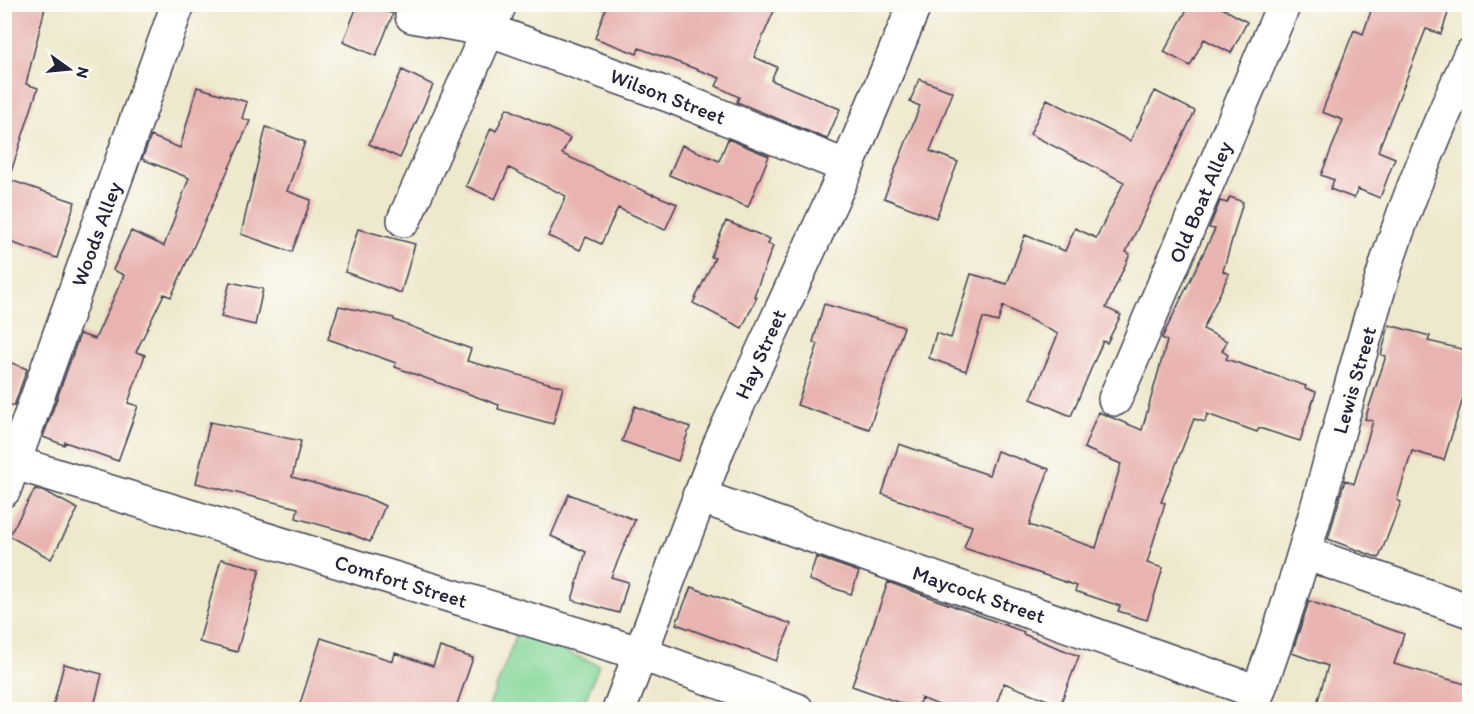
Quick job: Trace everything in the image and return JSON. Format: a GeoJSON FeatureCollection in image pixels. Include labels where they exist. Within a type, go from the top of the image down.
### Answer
{"type":"FeatureCollection","features":[{"type":"Feature","properties":{"kind":"street","name":"Woods Alley"},"geometry":{"type":"LineString","coordinates":[[8,470],[178,4]]}},
{"type":"Feature","properties":{"kind":"street","name":"Hay Street"},"geometry":{"type":"LineString","coordinates":[[619,710],[718,446],[847,167],[915,4]]}},
{"type":"Feature","properties":{"kind":"street","name":"Old Boat Alley"},"geometry":{"type":"LineString","coordinates":[[1115,399],[1284,4]]}},
{"type":"Feature","properties":{"kind":"street","name":"Wilson Street"},"geometry":{"type":"LineString","coordinates":[[412,16],[494,17],[671,96],[847,167]]}},
{"type":"Feature","properties":{"kind":"street"},"geometry":{"type":"LineString","coordinates":[[404,220],[494,17]]}},
{"type":"Feature","properties":{"kind":"street","name":"Lewis Street"},"geometry":{"type":"LineString","coordinates":[[1255,701],[1305,553],[1388,260],[1431,142],[1470,55]]}},
{"type":"Feature","properties":{"kind":"street","name":"Comfort Street"},"geometry":{"type":"LineString","coordinates":[[8,470],[639,653],[797,710]]}},
{"type":"Feature","properties":{"kind":"street","name":"Maycock Street"},"geometry":{"type":"LineString","coordinates":[[699,496],[1255,701]]}},
{"type":"Feature","properties":{"kind":"street"},"geometry":{"type":"LineString","coordinates":[[1305,553],[1470,611]]}},
{"type":"Feature","properties":{"kind":"green space"},"geometry":{"type":"Polygon","coordinates":[[[517,633],[599,665],[582,709],[488,709],[517,633]]]}},
{"type":"Feature","properties":{"kind":"building"},"geometry":{"type":"Polygon","coordinates":[[[5,4],[46,4],[26,84],[38,88],[10,175],[4,175],[5,4]]]}},
{"type":"Feature","properties":{"kind":"building"},"geometry":{"type":"Polygon","coordinates":[[[358,4],[368,4],[393,14],[376,56],[343,42],[358,4]]]}},
{"type":"Feature","properties":{"kind":"building"},"geometry":{"type":"Polygon","coordinates":[[[607,4],[777,4],[754,57],[777,67],[771,80],[840,109],[827,139],[737,102],[739,97],[716,86],[720,78],[639,48],[637,54],[595,38],[607,4]]]}},
{"type":"Feature","properties":{"kind":"building"},"geometry":{"type":"Polygon","coordinates":[[[1190,4],[1215,4],[1247,22],[1231,53],[1204,39],[1190,66],[1164,52],[1190,4]]]}},
{"type":"Feature","properties":{"kind":"building"},"geometry":{"type":"Polygon","coordinates":[[[1367,4],[1451,4],[1441,34],[1426,29],[1378,151],[1395,158],[1380,198],[1358,189],[1354,198],[1330,189],[1334,180],[1321,175],[1343,120],[1322,112],[1354,30],[1363,34],[1371,11],[1366,9],[1367,4]]]}},
{"type":"Feature","properties":{"kind":"building"},"geometry":{"type":"Polygon","coordinates":[[[402,70],[433,85],[400,158],[369,144],[402,70]]]}},
{"type":"Feature","properties":{"kind":"building"},"geometry":{"type":"Polygon","coordinates":[[[919,79],[953,92],[930,151],[958,162],[936,218],[884,198],[920,106],[910,102],[919,79]]]}},
{"type":"Feature","properties":{"kind":"building"},"geometry":{"type":"Polygon","coordinates":[[[197,87],[247,102],[242,118],[250,121],[171,297],[164,294],[136,352],[145,355],[128,403],[138,406],[118,461],[65,442],[64,445],[43,437],[80,334],[95,339],[124,275],[113,270],[131,231],[164,246],[189,178],[142,159],[151,136],[180,148],[197,87]]]}},
{"type":"Feature","properties":{"kind":"building"},"geometry":{"type":"Polygon","coordinates":[[[1155,91],[1195,111],[1126,252],[1130,254],[1106,308],[1121,315],[1107,343],[1103,341],[1071,416],[1031,399],[1058,334],[1003,306],[998,322],[983,318],[966,371],[929,358],[936,333],[951,338],[971,274],[1007,284],[1025,235],[1065,251],[1075,228],[1096,238],[1124,182],[1030,134],[1047,99],[1130,141],[1155,91]]]}},
{"type":"Feature","properties":{"kind":"building"},"geometry":{"type":"Polygon","coordinates":[[[507,108],[570,138],[562,154],[677,204],[665,230],[618,208],[601,244],[586,237],[580,250],[548,236],[566,196],[509,168],[495,199],[466,186],[491,128],[496,131],[507,108]]]}},
{"type":"Feature","properties":{"kind":"building"},"geometry":{"type":"Polygon","coordinates":[[[266,127],[305,142],[287,191],[311,200],[292,252],[241,234],[266,127]]]}},
{"type":"Feature","properties":{"kind":"building"},"geometry":{"type":"Polygon","coordinates":[[[728,139],[769,156],[748,207],[669,175],[682,145],[719,161],[728,139]]]}},
{"type":"Feature","properties":{"kind":"building"},"geometry":{"type":"Polygon","coordinates":[[[4,178],[75,202],[57,258],[4,240],[4,178]]]}},
{"type":"Feature","properties":{"kind":"building"},"geometry":{"type":"Polygon","coordinates":[[[1230,197],[1243,202],[1223,271],[1229,274],[1203,329],[1227,341],[1222,351],[1228,355],[1226,359],[1306,386],[1305,388],[1316,392],[1300,441],[1259,428],[1257,432],[1207,414],[1205,422],[1194,419],[1161,502],[1165,503],[1147,563],[1163,568],[1147,620],[1118,611],[1120,606],[1075,591],[1077,586],[964,548],[972,526],[882,494],[899,444],[989,475],[997,451],[1049,469],[1029,525],[1096,548],[1121,464],[1084,448],[1098,412],[1142,430],[1167,341],[1162,338],[1215,229],[1209,228],[1220,201],[1227,203],[1230,197]]]}},
{"type":"Feature","properties":{"kind":"building"},"geometry":{"type":"Polygon","coordinates":[[[726,221],[770,239],[768,244],[773,246],[754,296],[757,297],[742,328],[693,303],[715,258],[711,257],[726,221]]]}},
{"type":"Feature","properties":{"kind":"building"},"geometry":{"type":"Polygon","coordinates":[[[358,229],[415,244],[401,293],[345,272],[358,229]]]}},
{"type":"Feature","properties":{"kind":"building"},"geometry":{"type":"Polygon","coordinates":[[[230,282],[263,289],[255,325],[221,317],[230,282]]]}},
{"type":"Feature","properties":{"kind":"building"},"geometry":{"type":"Polygon","coordinates":[[[824,304],[904,327],[869,429],[797,405],[818,344],[813,342],[824,304]]]}},
{"type":"Feature","properties":{"kind":"building"},"geometry":{"type":"Polygon","coordinates":[[[339,306],[394,318],[394,320],[471,349],[467,361],[563,387],[553,424],[498,409],[499,405],[395,367],[396,363],[328,339],[339,306]]]}},
{"type":"Feature","properties":{"kind":"building"},"geometry":{"type":"Polygon","coordinates":[[[1389,325],[1430,336],[1428,341],[1470,351],[1470,376],[1444,460],[1412,451],[1397,500],[1401,502],[1379,558],[1328,539],[1345,480],[1354,484],[1373,421],[1365,419],[1386,356],[1381,355],[1389,325]]]}},
{"type":"Feature","properties":{"kind":"building"},"geometry":{"type":"Polygon","coordinates":[[[4,360],[27,369],[14,406],[4,402],[4,360]]]}},
{"type":"Feature","properties":{"kind":"building"},"geometry":{"type":"Polygon","coordinates":[[[635,406],[690,427],[678,461],[622,441],[635,406]]]}},
{"type":"Feature","properties":{"kind":"building"},"geometry":{"type":"Polygon","coordinates":[[[210,422],[301,441],[292,477],[370,499],[385,506],[370,542],[349,533],[296,518],[298,508],[196,483],[210,422]]]}},
{"type":"Feature","properties":{"kind":"building"},"geometry":{"type":"Polygon","coordinates":[[[35,489],[48,493],[78,509],[51,559],[9,536],[35,489]]]}},
{"type":"Feature","properties":{"kind":"building"},"geometry":{"type":"Polygon","coordinates":[[[569,494],[635,520],[611,577],[628,582],[619,613],[572,600],[586,552],[551,536],[569,494]]]}},
{"type":"Feature","properties":{"kind":"building"},"geometry":{"type":"Polygon","coordinates":[[[816,557],[859,572],[851,594],[809,580],[816,557]]]}},
{"type":"Feature","properties":{"kind":"building"},"geometry":{"type":"Polygon","coordinates":[[[221,559],[260,569],[237,652],[199,642],[221,559]]]}},
{"type":"Feature","properties":{"kind":"building"},"geometry":{"type":"Polygon","coordinates":[[[888,582],[1024,632],[1023,634],[1079,656],[1060,705],[1004,683],[994,710],[951,710],[921,698],[917,709],[852,686],[888,582]]]}},
{"type":"Feature","properties":{"kind":"building"},"geometry":{"type":"Polygon","coordinates":[[[691,587],[791,624],[776,661],[676,624],[691,587]]]}},
{"type":"Feature","properties":{"kind":"building"},"geometry":{"type":"Polygon","coordinates":[[[1309,601],[1404,634],[1394,664],[1469,685],[1462,710],[1315,710],[1328,666],[1292,653],[1309,601]]]}},
{"type":"Feature","properties":{"kind":"building"},"geometry":{"type":"Polygon","coordinates":[[[321,638],[393,661],[395,653],[433,666],[440,647],[473,658],[455,710],[298,710],[321,638]]]}},
{"type":"Feature","properties":{"kind":"building"},"geometry":{"type":"Polygon","coordinates":[[[64,664],[102,674],[93,710],[52,710],[64,664]]]}}]}
